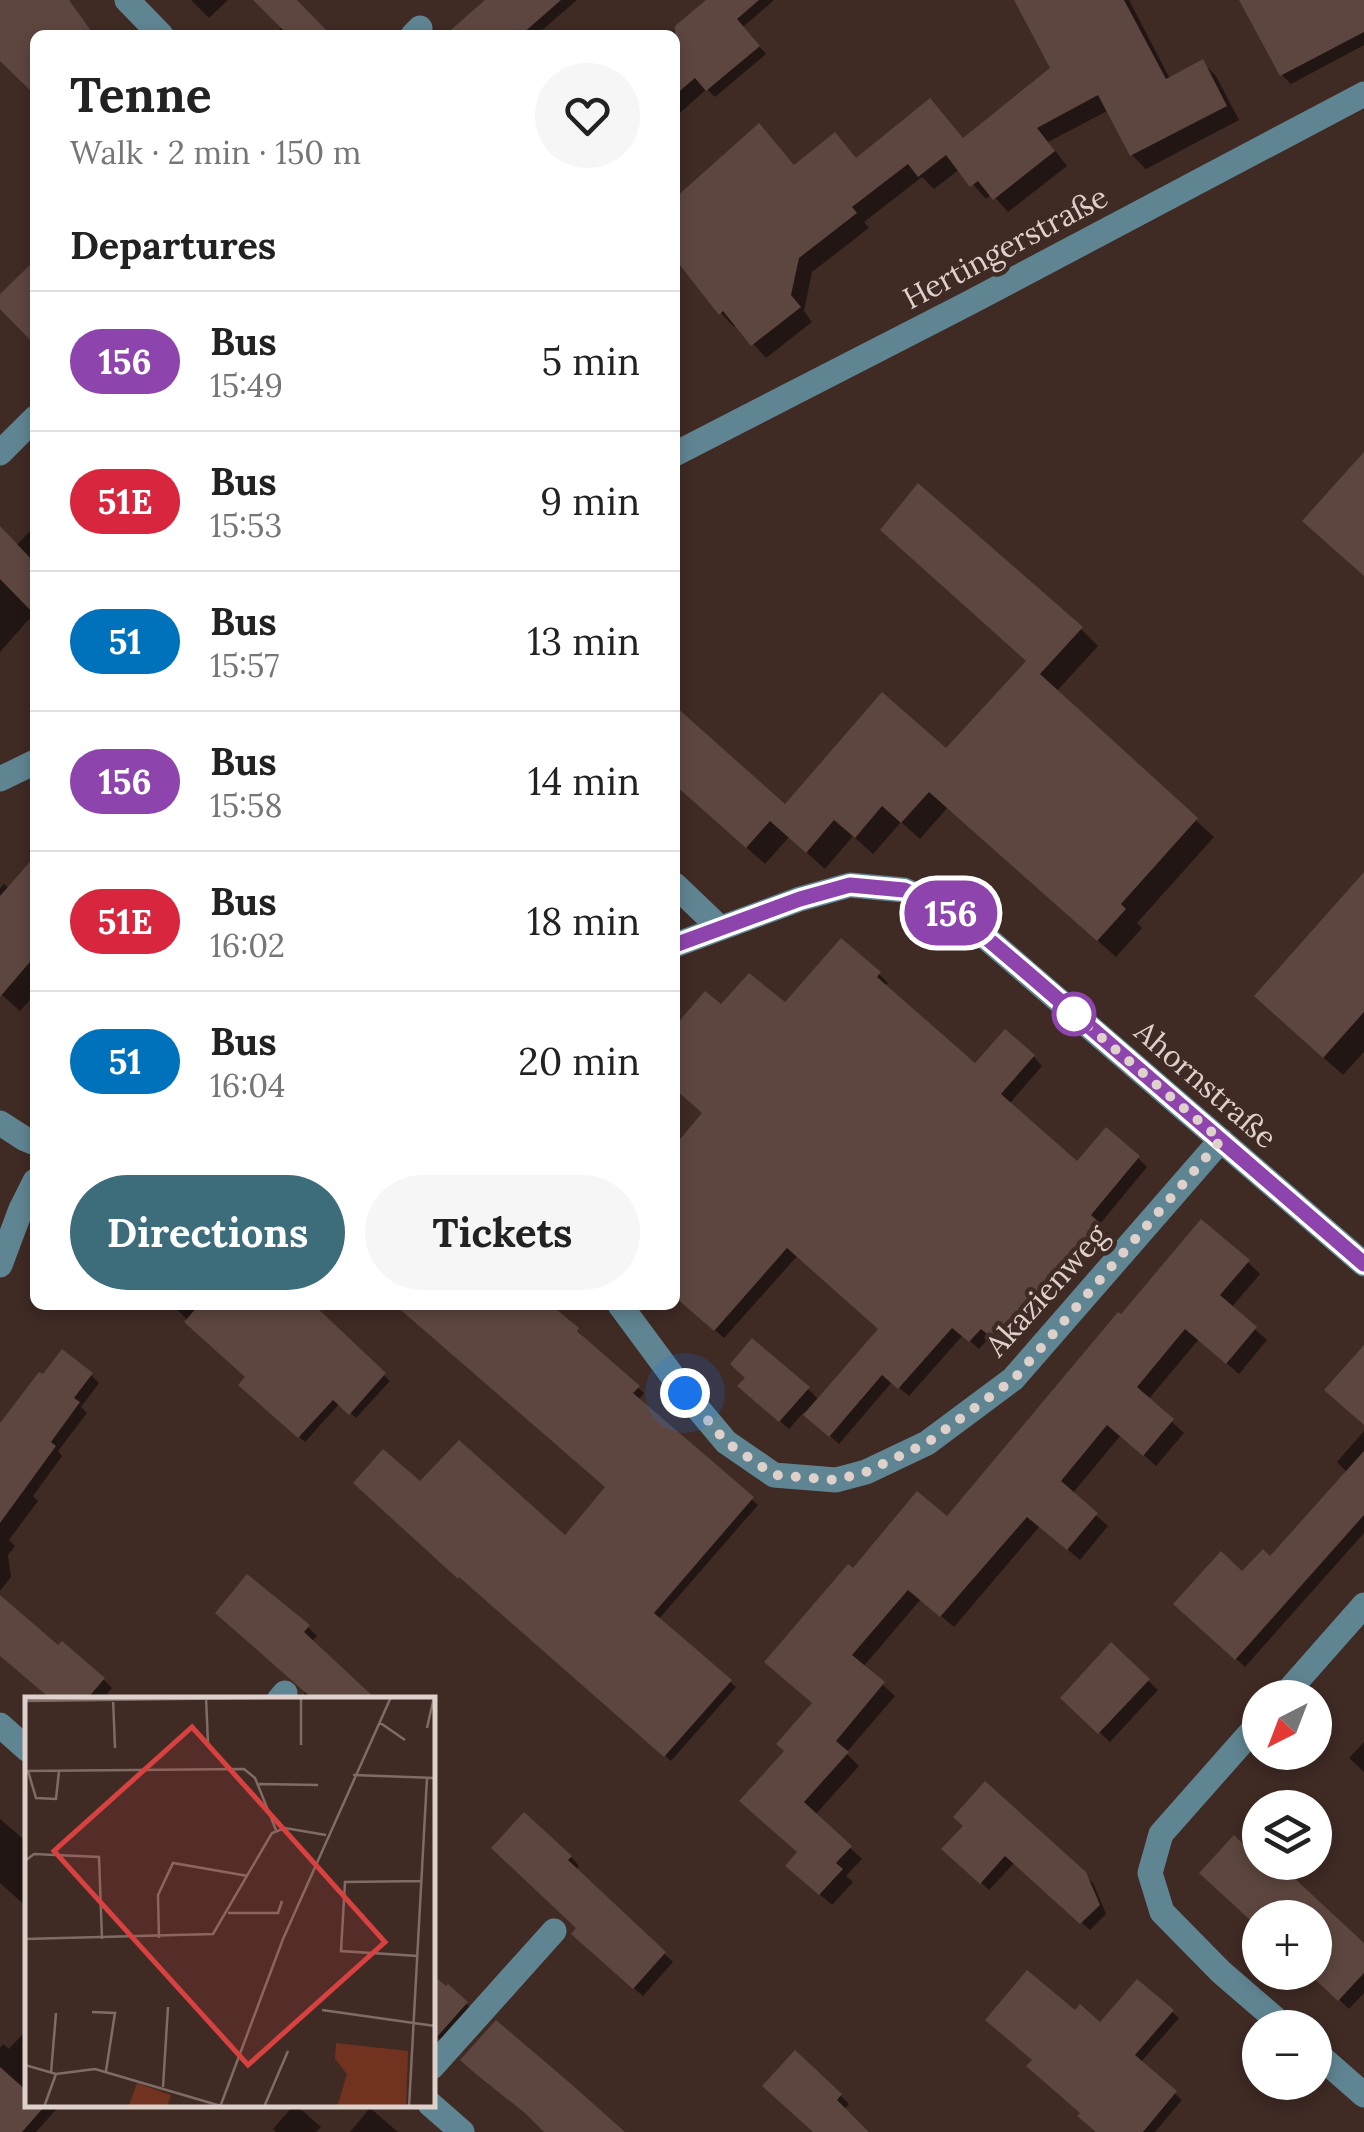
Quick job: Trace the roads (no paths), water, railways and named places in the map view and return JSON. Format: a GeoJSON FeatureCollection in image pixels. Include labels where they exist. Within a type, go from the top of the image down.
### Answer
{"type":"FeatureCollection","features":[{"type":"Feature","properties":{"kind":"street"},"geometry":{"type":"LineString","coordinates":[[127,0],[156,30]]}},
{"type":"Feature","properties":{"kind":"street","name":"Hertingerstraße"},"geometry":{"type":"LineString","coordinates":[[680,451],[1364,94]]}},
{"type":"Feature","properties":{"kind":"street"},"geometry":{"type":"LineString","coordinates":[[0,453],[30,423]]}},
{"type":"Feature","properties":{"kind":"street"},"geometry":{"type":"LineString","coordinates":[[0,778],[30,764]]}},
{"type":"Feature","properties":{"kind":"street","name":"Ahornstraße"},"geometry":{"type":"LineString","coordinates":[[680,943],[850,885],[904,890],[943,907],[976,929],[1364,1264]]}},
{"type":"Feature","properties":{"kind":"street"},"geometry":{"type":"LineString","coordinates":[[680,891],[720,928]]}},
{"type":"Feature","properties":{"kind":"street"},"geometry":{"type":"LineString","coordinates":[[0,1123],[30,1142]]}},
{"type":"Feature","properties":{"kind":"street","name":"Akazienweg"},"geometry":{"type":"LineString","coordinates":[[624,1310],[726,1442],[774,1475],[836,1480],[866,1472],[927,1443],[1014,1379],[1221,1140]]}},
{"type":"Feature","properties":{"kind":"street"},"geometry":{"type":"LineString","coordinates":[[0,1265],[30,1191]]}},
{"type":"Feature","properties":{"kind":"street"},"geometry":{"type":"LineString","coordinates":[[1298,1680],[1364,1605]]}},
{"type":"Feature","properties":{"kind":"street"},"geometry":{"type":"LineString","coordinates":[[0,1725],[25,1747]]}},
{"type":"Feature","properties":{"kind":"street"},"geometry":{"type":"LineString","coordinates":[[1242,1743],[1162,1834],[1150,1873],[1162,1912],[1265,2010]]}},
{"type":"Feature","properties":{"kind":"street"},"geometry":{"type":"LineString","coordinates":[[435,2063],[554,1931]]}},
{"type":"Feature","properties":{"kind":"street"},"geometry":{"type":"LineString","coordinates":[[1332,2067],[1364,2095]]}},
{"type":"Feature","properties":{"kind":"street"},"geometry":{"type":"LineString","coordinates":[[433,2107],[462,2132]]}}]}
